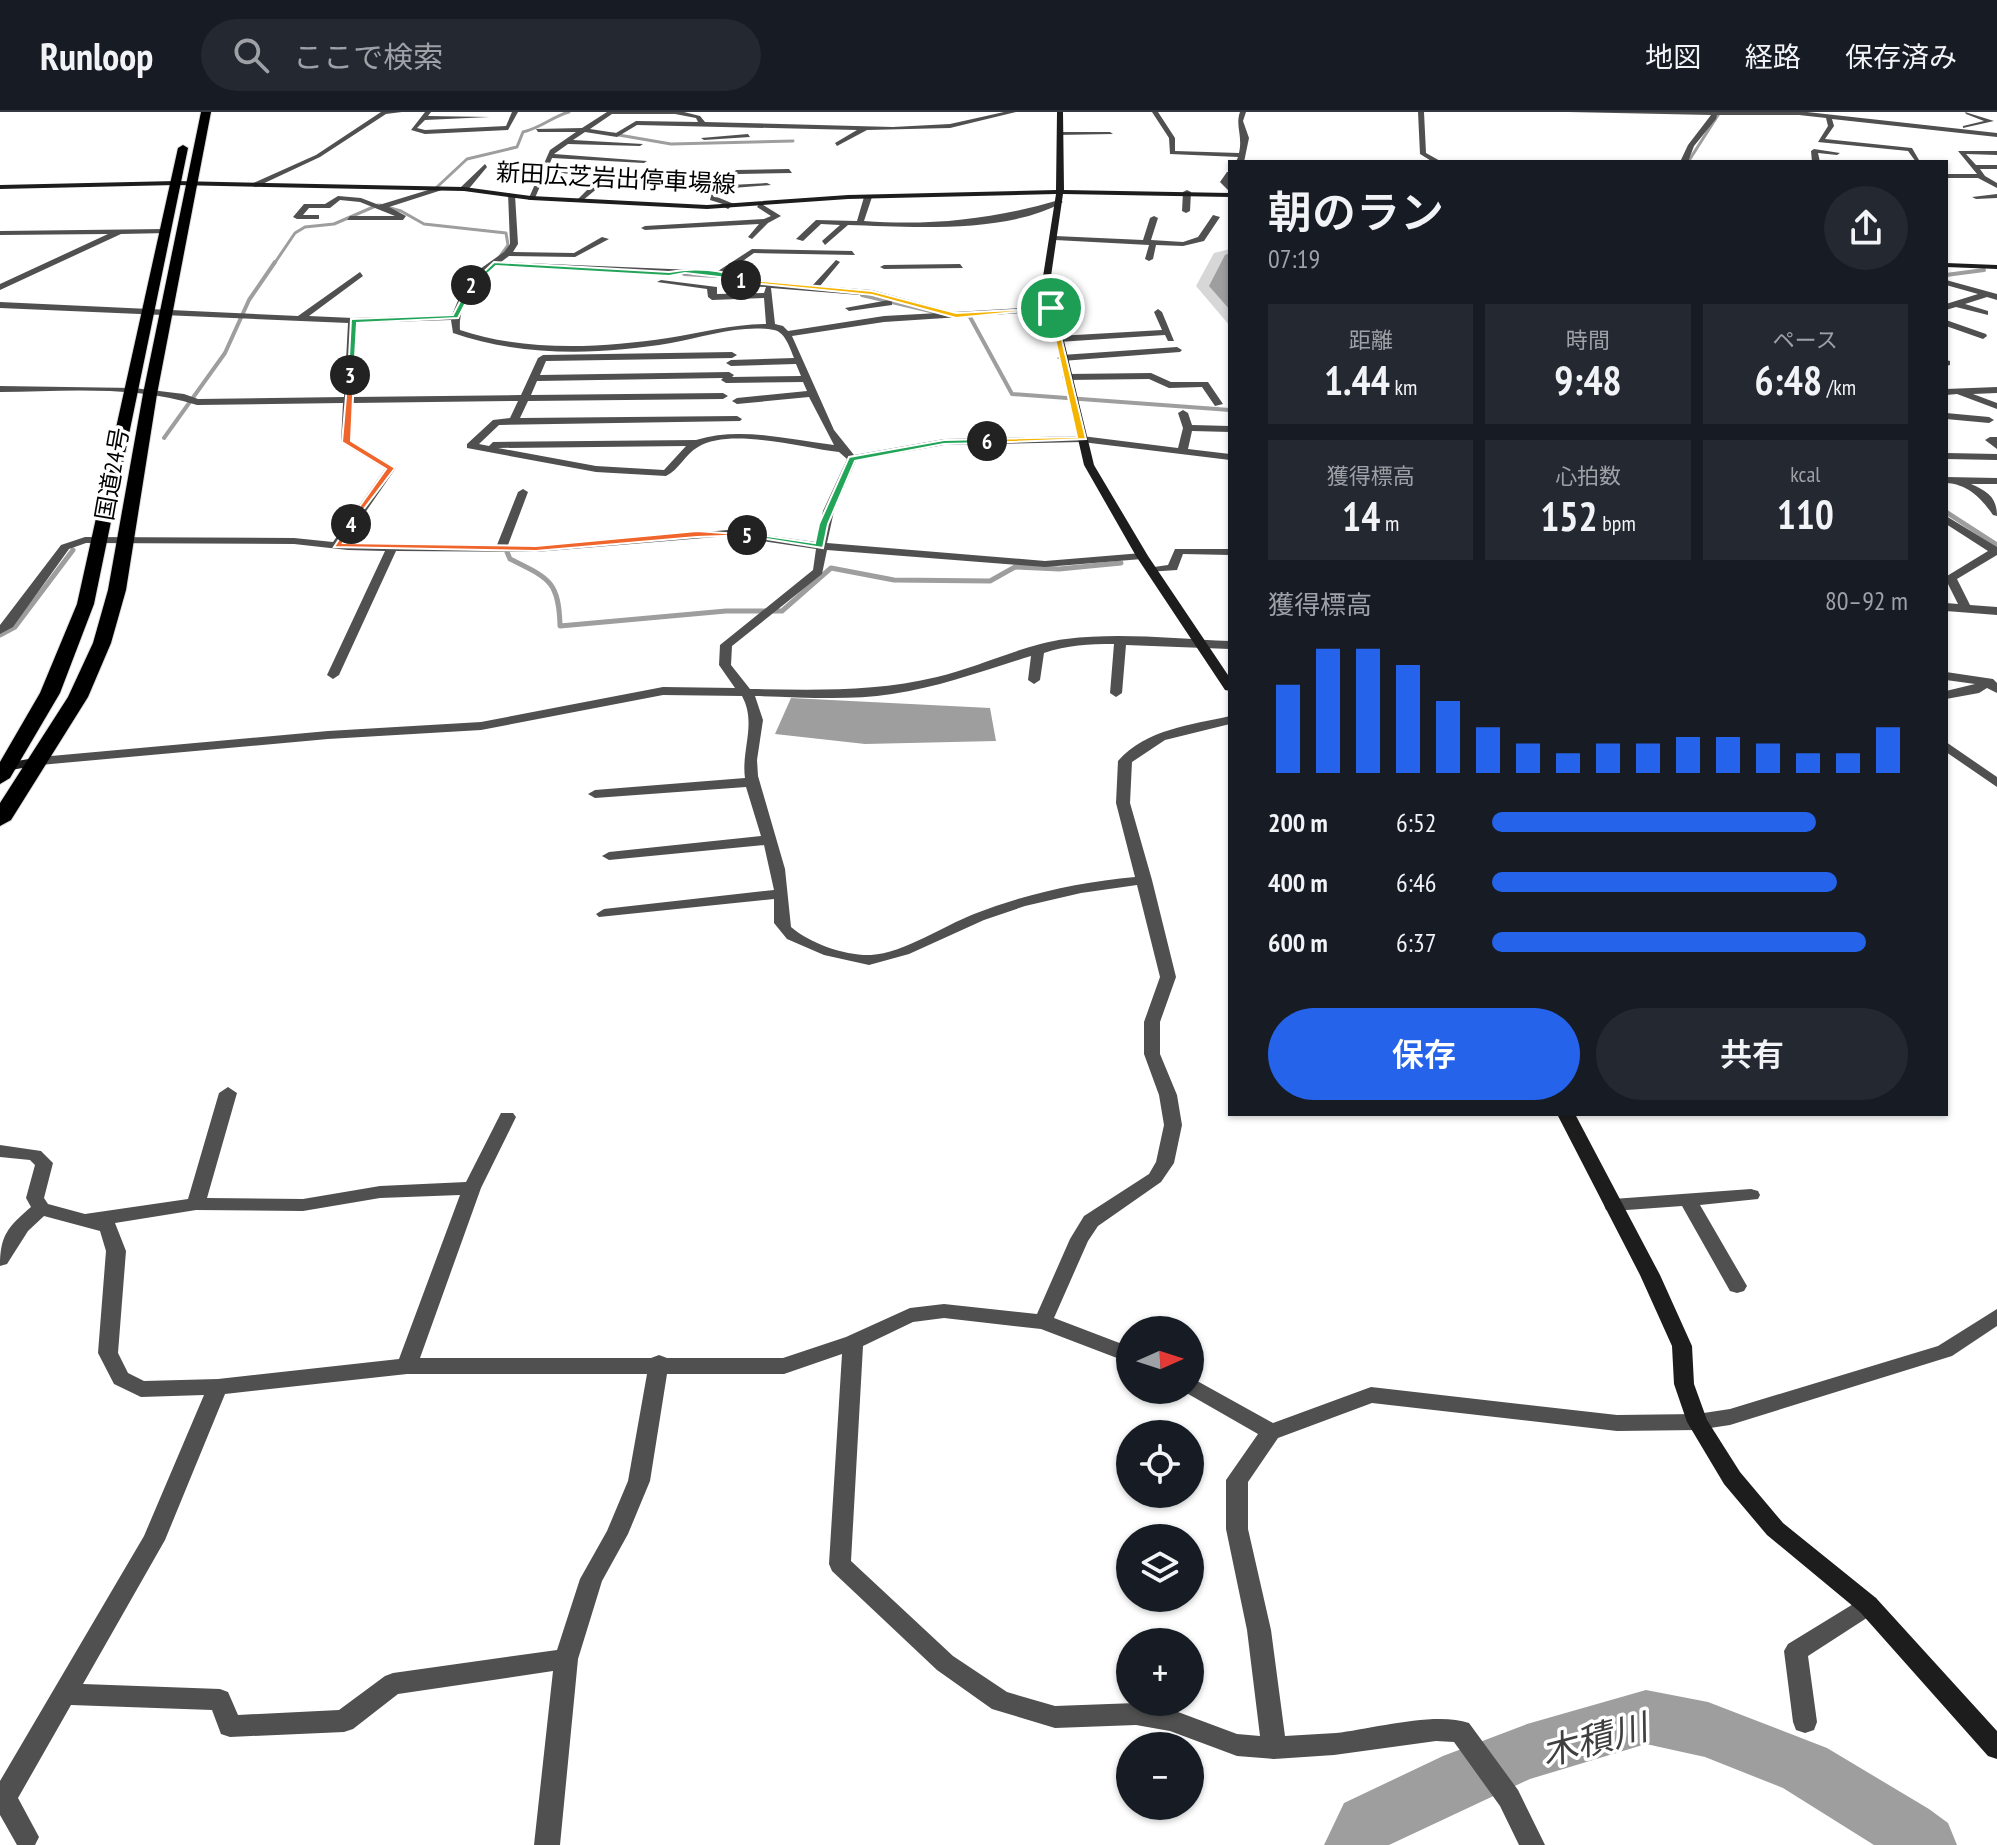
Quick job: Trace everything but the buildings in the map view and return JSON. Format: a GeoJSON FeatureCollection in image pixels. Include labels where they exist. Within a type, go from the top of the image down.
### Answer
{"type":"FeatureCollection","features":[{"type":"Feature","properties":{"kind":"highway","name":"国道24号"},"geometry":{"type":"LineString","coordinates":[[0,820],[78,697],[102,643],[117,590],[150,394],[168,310],[190,112]]}},
{"type":"Feature","properties":{"kind":"highway","name":"国道24号"},"geometry":{"type":"LineString","coordinates":[[3,771],[50,695],[75,641],[92,589],[99,539],[165,231],[206,112]]}},
{"type":"Feature","properties":{"kind":"street"},"geometry":{"type":"LineString","coordinates":[[253,185],[318,156],[385,112],[399,112]]}},
{"type":"Feature","properties":{"kind":"street"},"geometry":{"type":"LineString","coordinates":[[531,198],[555,149],[611,112],[675,112],[698,117],[703,124],[636,123]]}},
{"type":"Feature","properties":{"kind":"street"},"geometry":{"type":"LineString","coordinates":[[695,124],[868,124],[969,117],[971,112]]}},
{"type":"Feature","properties":{"kind":"street"},"geometry":{"type":"LineString","coordinates":[[837,144],[868,124],[893,129],[950,126],[1013,112]]}},
{"type":"Feature","properties":{"kind":"street"},"geometry":{"type":"LineString","coordinates":[[1060,112],[1060,190],[1046,283],[1082,439],[1096,480],[1151,570],[1228,684]]}},
{"type":"Feature","properties":{"kind":"street"},"geometry":{"type":"LineString","coordinates":[[1155,112],[1172,138],[1172,153],[1240,158],[1246,138],[1240,121],[1243,112]]}},
{"type":"Feature","properties":{"kind":"street"},"geometry":{"type":"LineString","coordinates":[[1421,112],[1423,154],[1434,160]]}},
{"type":"Feature","properties":{"kind":"street"},"geometry":{"type":"LineString","coordinates":[[1571,112],[1828,115],[1997,138]]}},
{"type":"Feature","properties":{"kind":"street"},"geometry":{"type":"LineString","coordinates":[[1685,160],[1691,145],[1714,118],[1714,112]]}},
{"type":"Feature","properties":{"kind":"street"},"geometry":{"type":"LineString","coordinates":[[538,130],[586,130],[617,135],[636,123],[644,113]]}},
{"type":"Feature","properties":{"kind":"street"},"geometry":{"type":"LineString","coordinates":[[1956,130],[1991,121],[1968,113]]}},
{"type":"Feature","properties":{"kind":"street"},"geometry":{"type":"LineString","coordinates":[[514,114],[508,128],[425,132],[413,129],[426,115],[514,114]]}},
{"type":"Feature","properties":{"kind":"street"},"geometry":{"type":"LineString","coordinates":[[1828,115],[1831,126],[1820,141],[1910,149],[1916,160]]}},
{"type":"Feature","properties":{"kind":"street"},"geometry":{"type":"LineString","coordinates":[[704,138],[748,138],[745,124]]}},
{"type":"Feature","properties":{"kind":"street"},"geometry":{"type":"LineString","coordinates":[[797,140],[805,125]]}},
{"type":"Feature","properties":{"kind":"street"},"geometry":{"type":"LineString","coordinates":[[1060,134],[1110,137],[1113,125]]}},
{"type":"Feature","properties":{"kind":"street"},"geometry":{"type":"LineString","coordinates":[[1860,145],[1866,136],[1884,138]]}},
{"type":"Feature","properties":{"kind":"street"},"geometry":{"type":"LineString","coordinates":[[1968,140],[1997,138]]}},
{"type":"Feature","properties":{"kind":"street"},"geometry":{"type":"LineString","coordinates":[[569,142],[640,144]]}},
{"type":"Feature","properties":{"kind":"street"},"geometry":{"type":"LineString","coordinates":[[555,149],[626,155],[644,161]]}},
{"type":"Feature","properties":{"kind":"street"},"geometry":{"type":"LineString","coordinates":[[1816,160],[1814,151],[1853,155]]}},
{"type":"Feature","properties":{"kind":"street"},"geometry":{"type":"LineString","coordinates":[[1979,176],[1982,175],[1960,152],[1997,153]]}},
{"type":"Feature","properties":{"kind":"street"},"geometry":{"type":"LineString","coordinates":[[549,156],[626,155]]}},
{"type":"Feature","properties":{"kind":"street"},"geometry":{"type":"LineString","coordinates":[[1904,159],[1910,160]]}},
{"type":"Feature","properties":{"kind":"street"},"geometry":{"type":"LineString","coordinates":[[464,189],[485,166]]}},
{"type":"Feature","properties":{"kind":"street"},"geometry":{"type":"LineString","coordinates":[[1974,167],[1997,167]]}},
{"type":"Feature","properties":{"kind":"street"},"geometry":{"type":"LineString","coordinates":[[543,170],[624,176]]}},
{"type":"Feature","properties":{"kind":"street"},"geometry":{"type":"LineString","coordinates":[[728,207],[730,204],[713,198],[736,172],[789,171]]}},
{"type":"Feature","properties":{"kind":"street"},"geometry":{"type":"LineString","coordinates":[[1948,176],[1979,176],[1997,186]]}},
{"type":"Feature","properties":{"kind":"street","name":"新田広芝岩出停車場線"},"geometry":{"type":"LineString","coordinates":[[0,187],[184,183],[464,189],[531,198],[728,207],[868,197],[1060,190],[1228,192]]}},
{"type":"Feature","properties":{"kind":"street"},"geometry":{"type":"LineString","coordinates":[[582,199],[595,187],[583,185]]}},
{"type":"Feature","properties":{"kind":"street"},"geometry":{"type":"LineString","coordinates":[[692,187],[767,185]]}},
{"type":"Feature","properties":{"kind":"street"},"geometry":{"type":"LineString","coordinates":[[379,208],[441,189]]}},
{"type":"Feature","properties":{"kind":"street"},"geometry":{"type":"LineString","coordinates":[[1186,211],[1187,192]]}},
{"type":"Feature","properties":{"kind":"street"},"geometry":{"type":"LineString","coordinates":[[511,195],[514,244],[507,254],[483,271],[465,293],[455,317],[456,331],[470,338],[513,345],[640,344],[701,334],[783,329],[788,334],[810,394],[840,449],[852,459]]}},
{"type":"Feature","properties":{"kind":"street"},"geometry":{"type":"LineString","coordinates":[[1976,197],[1997,196]]}},
{"type":"Feature","properties":{"kind":"street"},"geometry":{"type":"LineString","coordinates":[[860,223],[868,197]]}},
{"type":"Feature","properties":{"kind":"street"},"geometry":{"type":"LineString","coordinates":[[316,217],[297,217],[307,206],[327,206],[338,198],[361,200],[392,210],[403,218],[350,218]]}},
{"type":"Feature","properties":{"kind":"street"},"geometry":{"type":"LineString","coordinates":[[800,239],[819,222],[898,228],[1018,217],[1059,202]]}},
{"type":"Feature","properties":{"kind":"street"},"geometry":{"type":"LineString","coordinates":[[645,228],[765,221],[777,216],[760,205]]}},
{"type":"Feature","properties":{"kind":"street"},"geometry":{"type":"LineString","coordinates":[[1055,238],[1183,244],[1201,239],[1216,217]]}},
{"type":"Feature","properties":{"kind":"street"},"geometry":{"type":"LineString","coordinates":[[1149,259],[1154,218]]}},
{"type":"Feature","properties":{"kind":"street"},"geometry":{"type":"LineString","coordinates":[[752,237],[765,221]]}},
{"type":"Feature","properties":{"kind":"street"},"geometry":{"type":"LineString","coordinates":[[825,243],[847,222]]}},
{"type":"Feature","properties":{"kind":"street"},"geometry":{"type":"LineString","coordinates":[[0,233],[165,231]]}},
{"type":"Feature","properties":{"kind":"street"},"geometry":{"type":"LineString","coordinates":[[0,287],[120,232]]}},
{"type":"Feature","properties":{"kind":"street"},"geometry":{"type":"LineString","coordinates":[[507,254],[575,255],[605,239]]}},
{"type":"Feature","properties":{"kind":"street"},"geometry":{"type":"LineString","coordinates":[[720,274],[752,251],[852,253]]}},
{"type":"Feature","properties":{"kind":"street"},"geometry":{"type":"LineString","coordinates":[[853,291],[876,280],[889,256]]}},
{"type":"Feature","properties":{"kind":"street"},"geometry":{"type":"LineString","coordinates":[[816,286],[836,262]]}},
{"type":"Feature","properties":{"kind":"street"},"geometry":{"type":"LineString","coordinates":[[494,264],[671,278],[714,289],[712,297],[816,286],[853,291],[956,315]]}},
{"type":"Feature","properties":{"kind":"street"},"geometry":{"type":"LineString","coordinates":[[1948,265],[1997,267]]}},
{"type":"Feature","properties":{"kind":"street"},"geometry":{"type":"LineString","coordinates":[[919,281],[925,266]]}},
{"type":"Feature","properties":{"kind":"street"},"geometry":{"type":"LineString","coordinates":[[884,267],[960,266]]}},
{"type":"Feature","properties":{"kind":"street"},"geometry":{"type":"LineString","coordinates":[[646,282],[671,278],[685,271],[720,274],[768,289]]}},
{"type":"Feature","properties":{"kind":"street"},"geometry":{"type":"LineString","coordinates":[[771,328],[768,289],[778,272]]}},
{"type":"Feature","properties":{"kind":"street"},"geometry":{"type":"LineString","coordinates":[[301,318],[360,274]]}},
{"type":"Feature","properties":{"kind":"street"},"geometry":{"type":"LineString","coordinates":[[1948,283],[1992,296]]}},
{"type":"Feature","properties":{"kind":"street"},"geometry":{"type":"LineString","coordinates":[[834,294],[864,321]]}},
{"type":"Feature","properties":{"kind":"street"},"geometry":{"type":"LineString","coordinates":[[1948,306],[1992,296]]}},
{"type":"Feature","properties":{"kind":"street"},"geometry":{"type":"LineString","coordinates":[[1948,302],[1985,313]]}},
{"type":"Feature","properties":{"kind":"street"},"geometry":{"type":"LineString","coordinates":[[849,308],[889,303]]}},
{"type":"Feature","properties":{"kind":"street"},"geometry":{"type":"LineString","coordinates":[[0,305],[147,309],[353,321],[455,317]]}},
{"type":"Feature","properties":{"kind":"street"},"geometry":{"type":"LineString","coordinates":[[788,334],[864,321],[1051,308]]}},
{"type":"Feature","properties":{"kind":"street"},"geometry":{"type":"LineString","coordinates":[[1062,358],[1179,353],[1158,312]]}},
{"type":"Feature","properties":{"kind":"street"},"geometry":{"type":"LineString","coordinates":[[337,545],[391,468],[346,442],[353,321]]}},
{"type":"Feature","properties":{"kind":"street"},"geometry":{"type":"LineString","coordinates":[[1948,324],[1983,336]]}},
{"type":"Feature","properties":{"kind":"street"},"geometry":{"type":"LineString","coordinates":[[1058,339],[1168,332]]}},
{"type":"Feature","properties":{"kind":"street"},"geometry":{"type":"LineString","coordinates":[[701,334],[734,350]]}},
{"type":"Feature","properties":{"kind":"street"},"geometry":{"type":"LineString","coordinates":[[636,357],[640,344]]}},
{"type":"Feature","properties":{"kind":"street"},"geometry":{"type":"LineString","coordinates":[[514,421],[543,358],[636,357],[734,350],[799,361]]}},
{"type":"Feature","properties":{"kind":"street"},"geometry":{"type":"LineString","coordinates":[[723,396],[734,350]]}},
{"type":"Feature","properties":{"kind":"street"},"geometry":{"type":"LineString","coordinates":[[1067,377],[1151,376],[1169,385],[1205,384],[1218,404]]}},
{"type":"Feature","properties":{"kind":"street"},"geometry":{"type":"LineString","coordinates":[[535,378],[805,379]]}},
{"type":"Feature","properties":{"kind":"street"},"geometry":{"type":"LineString","coordinates":[[0,389],[131,392],[190,398],[197,402],[723,396],[737,401],[810,394]]}},
{"type":"Feature","properties":{"kind":"street"},"geometry":{"type":"LineString","coordinates":[[1948,392],[1997,390]]}},
{"type":"Feature","properties":{"kind":"street"},"geometry":{"type":"LineString","coordinates":[[1958,391],[1997,406]]}},
{"type":"Feature","properties":{"kind":"street"},"geometry":{"type":"LineString","coordinates":[[737,401],[738,437]]}},
{"type":"Feature","properties":{"kind":"street"},"geometry":{"type":"LineString","coordinates":[[1182,452],[1188,428],[1183,413]]}},
{"type":"Feature","properties":{"kind":"street"},"geometry":{"type":"LineString","coordinates":[[1948,416],[1989,420]]}},
{"type":"Feature","properties":{"kind":"street"},"geometry":{"type":"LineString","coordinates":[[471,446],[496,422],[737,419]]}},
{"type":"Feature","properties":{"kind":"street"},"geometry":{"type":"LineString","coordinates":[[1188,428],[1228,429]]}},
{"type":"Feature","properties":{"kind":"street"},"geometry":{"type":"LineString","coordinates":[[471,446],[695,443],[738,437],[840,449]]}},
{"type":"Feature","properties":{"kind":"street"},"geometry":{"type":"LineString","coordinates":[[852,459],[944,442],[1082,439],[1228,457]]}},
{"type":"Feature","properties":{"kind":"street"},"geometry":{"type":"LineString","coordinates":[[1997,440],[1990,440],[1997,446]]}},
{"type":"Feature","properties":{"kind":"street"},"geometry":{"type":"LineString","coordinates":[[471,446],[596,469],[666,473],[695,443]]}},
{"type":"Feature","properties":{"kind":"street"},"geometry":{"type":"LineString","coordinates":[[1948,456],[1997,457]]}},
{"type":"Feature","properties":{"kind":"street"},"geometry":{"type":"LineString","coordinates":[[852,459],[824,524],[819,546],[823,558],[818,572],[726,645],[722,658],[726,673],[747,692],[756,718],[750,761],[753,782],[779,866],[781,923],[788,934],[863,961],[877,960],[982,915],[1094,884],[1145,880]]}},
{"type":"Feature","properties":{"kind":"street"},"geometry":{"type":"LineString","coordinates":[[1952,480],[1997,481]]}},
{"type":"Feature","properties":{"kind":"street"},"geometry":{"type":"LineString","coordinates":[[1952,480],[1984,494],[1997,513]]}},
{"type":"Feature","properties":{"kind":"street"},"geometry":{"type":"LineString","coordinates":[[501,549],[523,492]]}},
{"type":"Feature","properties":{"kind":"street"},"geometry":{"type":"LineString","coordinates":[[1948,520],[1996,552],[1951,578],[1966,609]]}},
{"type":"Feature","properties":{"kind":"street"},"geometry":{"type":"LineString","coordinates":[[0,630],[9,624],[65,547],[72,542],[99,539],[294,541],[501,549],[728,533],[819,546],[1045,564],[1142,556]]}},
{"type":"Feature","properties":{"kind":"street"},"geometry":{"type":"LineString","coordinates":[[333,675],[392,547]]}},
{"type":"Feature","properties":{"kind":"street"},"geometry":{"type":"LineString","coordinates":[[1151,570],[1173,568],[1179,551],[1228,552]]}},
{"type":"Feature","properties":{"kind":"street"},"geometry":{"type":"LineString","coordinates":[[1948,607],[1997,611]]}},
{"type":"Feature","properties":{"kind":"street"},"geometry":{"type":"LineString","coordinates":[[3,771],[40,761],[328,735],[481,726],[663,691],[849,694],[892,690],[941,680],[1062,643],[1120,640],[1228,645]]}},
{"type":"Feature","properties":{"kind":"street"},"geometry":{"type":"LineString","coordinates":[[1116,693],[1120,640]]}},
{"type":"Feature","properties":{"kind":"street"},"geometry":{"type":"LineString","coordinates":[[1034,680],[1038,650]]}},
{"type":"Feature","properties":{"kind":"street"},"geometry":{"type":"LineString","coordinates":[[1948,676],[1994,684]]}},
{"type":"Feature","properties":{"kind":"street"},"geometry":{"type":"LineString","coordinates":[[1948,695],[1994,684]]}},
{"type":"Feature","properties":{"kind":"street"},"geometry":{"type":"LineString","coordinates":[[1043,1322],[1079,1239],[1091,1221],[1155,1178],[1165,1163],[1173,1125],[1168,1095],[1152,1054],[1152,1022],[1168,977],[1123,803],[1125,761],[1140,745],[1162,736],[1228,720]]}},
{"type":"Feature","properties":{"kind":"street"},"geometry":{"type":"LineString","coordinates":[[1948,747],[1997,783]]}},
{"type":"Feature","properties":{"kind":"street"},"geometry":{"type":"LineString","coordinates":[[595,794],[753,782]]}},
{"type":"Feature","properties":{"kind":"street"},"geometry":{"type":"LineString","coordinates":[[609,856],[769,840]]}},
{"type":"Feature","properties":{"kind":"street"},"geometry":{"type":"LineString","coordinates":[[604,914],[782,894]]}},
{"type":"Feature","properties":{"kind":"street"},"geometry":{"type":"LineString","coordinates":[[196,1204],[228,1093]]}},
{"type":"Feature","properties":{"kind":"street"},"geometry":{"type":"LineString","coordinates":[[1567,1116],[1682,1346],[1684,1384],[1697,1422],[1732,1478],[1775,1529],[1868,1605],[1997,1748]]}},
{"type":"Feature","properties":{"kind":"street"},"geometry":{"type":"LineString","coordinates":[[407,1366],[472,1188],[507,1117]]}},
{"type":"Feature","properties":{"kind":"street"},"geometry":{"type":"LineString","coordinates":[[0,1151],[35,1155],[44,1163],[35,1198],[41,1209],[108,1227],[116,1251],[108,1353],[121,1378],[141,1389],[218,1387],[407,1366],[659,1363],[784,1366],[853,1342],[910,1315],[944,1311],[1043,1322],[1116,1350]]}},
{"type":"Feature","properties":{"kind":"street"},"geometry":{"type":"LineString","coordinates":[[83,1221],[196,1204],[303,1205],[380,1192],[472,1188]]}},
{"type":"Feature","properties":{"kind":"street"},"geometry":{"type":"LineString","coordinates":[[1613,1205],[1751,1195]]}},
{"type":"Feature","properties":{"kind":"street"},"geometry":{"type":"LineString","coordinates":[[1687,1199],[1737,1286]]}},
{"type":"Feature","properties":{"kind":"street"},"geometry":{"type":"LineString","coordinates":[[0,1259],[21,1226],[41,1209]]}},
{"type":"Feature","properties":{"kind":"street"},"geometry":{"type":"LineString","coordinates":[[1274,1748],[1259,1630],[1237,1529],[1237,1480],[1271,1432],[1371,1395],[1617,1423],[1697,1422],[1730,1417],[1945,1351],[1997,1316]]}},
{"type":"Feature","properties":{"kind":"street"},"geometry":{"type":"LineString","coordinates":[[853,1342],[840,1564],[945,1663],[1000,1701],[1055,1717],[1136,1714],[1170,1720],[1237,1745],[1274,1748],[1334,1744],[1436,1730],[1460,1731],[1509,1798],[1532,1845]]}},
{"type":"Feature","properties":{"kind":"street"},"geometry":{"type":"LineString","coordinates":[[547,1845],[566,1659],[591,1579],[617,1534],[639,1481],[659,1363]]}},
{"type":"Feature","properties":{"kind":"street"},"geometry":{"type":"LineString","coordinates":[[26,1837],[4,1798],[154,1540],[218,1387]]}},
{"type":"Feature","properties":{"kind":"street"},"geometry":{"type":"LineString","coordinates":[[1204,1393],[1271,1432]]}},
{"type":"Feature","properties":{"kind":"street"},"geometry":{"type":"LineString","coordinates":[[1805,1722],[1796,1651],[1868,1605]]}},
{"type":"Feature","properties":{"kind":"street"},"geometry":{"type":"LineString","coordinates":[[64,1694],[220,1700],[230,1726],[344,1721],[393,1684],[566,1659]]}},
{"type":"Feature","properties":{"kind":"shaded area"},"geometry":{"type":"Polygon","coordinates":[[[1228,250],[1228,324],[1196,286],[1214,253],[1228,250]]]}},
{"type":"Feature","properties":{"kind":"shaded area"},"geometry":{"type":"Polygon","coordinates":[[[1228,254],[1228,308],[1209,286],[1228,254]]]}},
{"type":"Feature","properties":{"kind":"shaded area"},"geometry":{"type":"Polygon","coordinates":[[[791,698],[990,708],[996,741],[865,744],[775,734],[791,698]]]}},
{"type":"Feature","properties":{"kind":"waterway"},"geometry":{"type":"LineString","coordinates":[[437,187],[467,159],[517,147],[523,132],[569,112]]}},
{"type":"Feature","properties":{"kind":"waterway"},"geometry":{"type":"LineString","coordinates":[[1689,160],[1720,112]]}},
{"type":"Feature","properties":{"kind":"waterway"},"geometry":{"type":"LineString","coordinates":[[613,134],[671,144],[793,141]]}},
{"type":"Feature","properties":{"kind":"waterway"},"geometry":{"type":"LineString","coordinates":[[274,264],[295,233],[305,227],[334,224],[378,205]]}},
{"type":"Feature","properties":{"kind":"waterway"},"geometry":{"type":"LineString","coordinates":[[380,205],[401,211],[424,224],[506,233],[508,245],[498,259]]}},
{"type":"Feature","properties":{"kind":"waterway"},"geometry":{"type":"LineString","coordinates":[[164,438],[225,353],[249,300],[275,262]]}},
{"type":"Feature","properties":{"kind":"waterway"},"geometry":{"type":"LineString","coordinates":[[1948,275],[1984,270]]}},
{"type":"Feature","properties":{"kind":"waterway"},"geometry":{"type":"LineString","coordinates":[[684,274],[716,276]]}},
{"type":"Feature","properties":{"kind":"waterway"},"geometry":{"type":"LineString","coordinates":[[862,295],[943,314]]}},
{"type":"Feature","properties":{"kind":"waterway"},"geometry":{"type":"LineString","coordinates":[[963,314],[970,317],[1012,394],[1228,410]]}},
{"type":"Feature","properties":{"kind":"waterway"},"geometry":{"type":"LineString","coordinates":[[1948,513],[1997,545]]}},
{"type":"Feature","properties":{"kind":"waterway"},"geometry":{"type":"LineString","coordinates":[[0,635],[15,627],[73,550]]}},
{"type":"Feature","properties":{"kind":"waterway"},"geometry":{"type":"LineString","coordinates":[[507,552],[510,559],[549,582],[557,599],[560,626],[726,611],[782,611],[831,568],[894,580],[990,581],[1015,567],[1059,569],[1121,563]]}},
{"type":"Feature","properties":{"kind":"waterway","name":"木積川"},"geometry":{"type":"LineString","coordinates":[[1356,1845],[1366,1824],[1465,1776],[1527,1752],[1646,1717],[1708,1730],[1805,1768],[1907,1830],[1925,1845]]}},
{"type":"Feature","properties":{"kind":"route"},"geometry":{"type":"LineString","coordinates":[[494,264],[569,270],[720,274],[734,276],[746,283],[816,286],[872,293],[956,315],[1051,308],[1082,439],[944,442],[852,459],[824,524],[819,546],[728,533],[536,549],[337,545],[355,514],[391,468],[346,442],[345,413],[353,321],[455,317],[465,293],[483,271],[494,264]]}}]}
